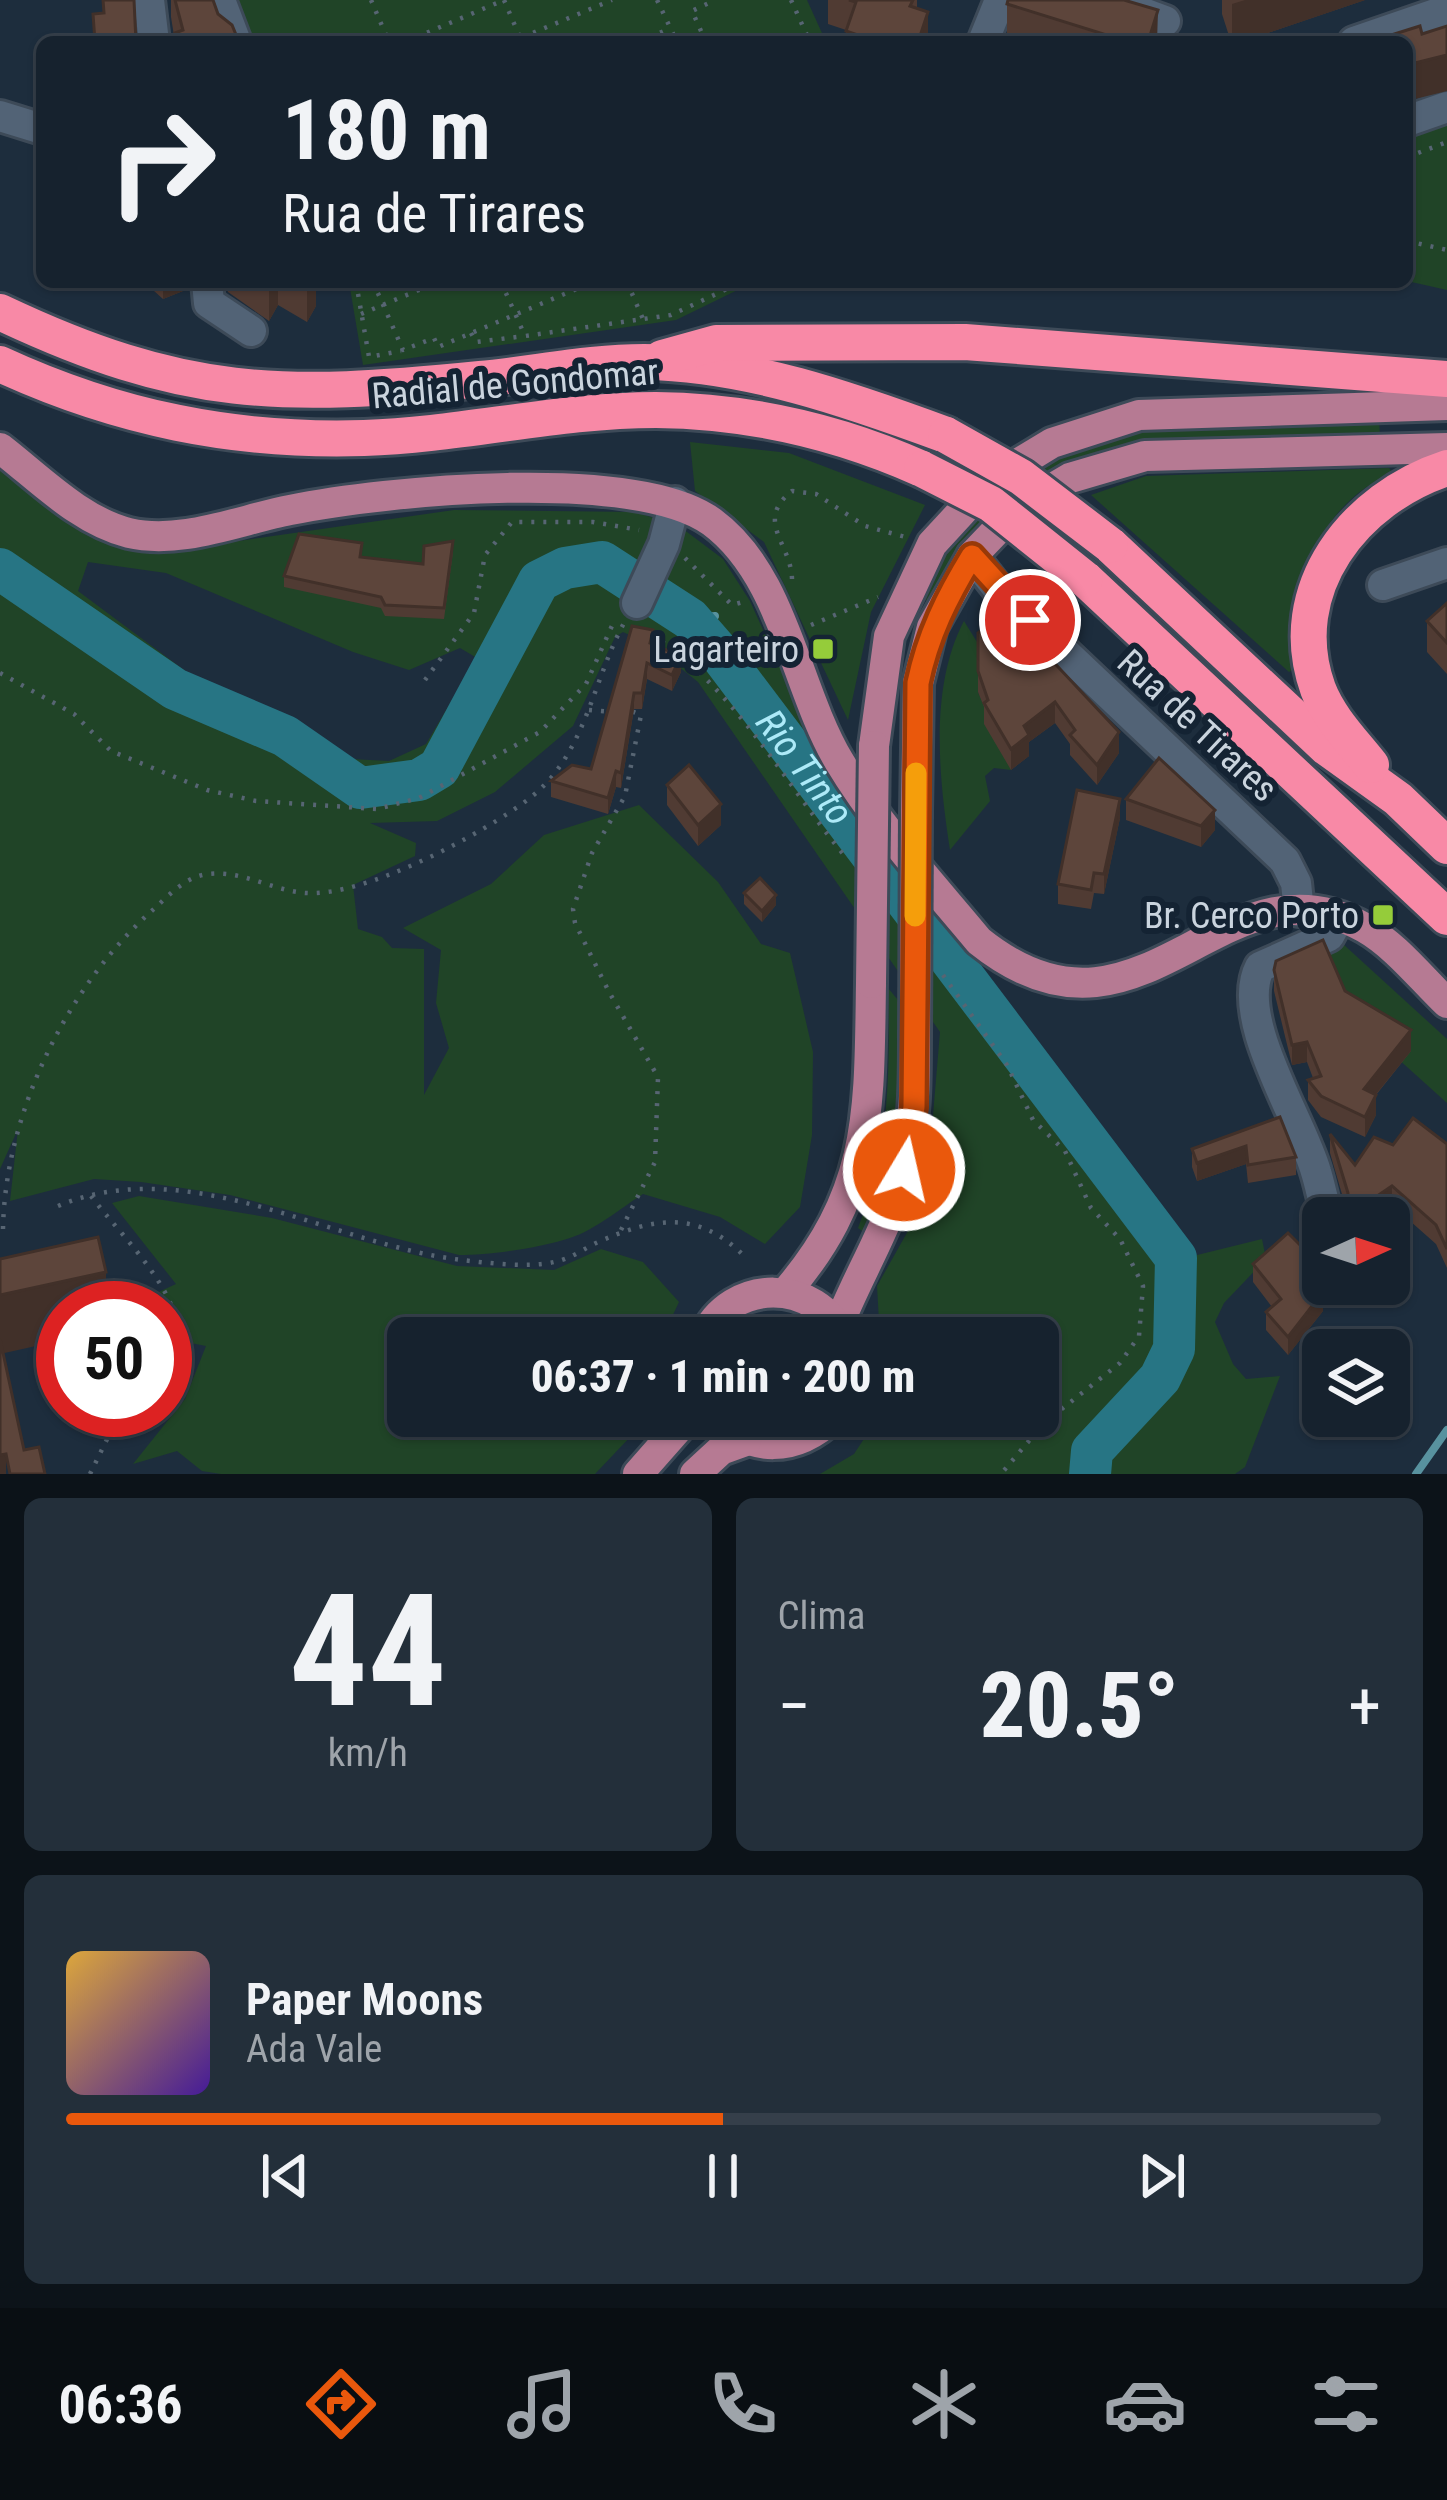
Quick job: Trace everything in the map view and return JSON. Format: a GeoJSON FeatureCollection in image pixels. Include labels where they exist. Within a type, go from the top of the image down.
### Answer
{"type":"FeatureCollection","features":[{"type":"Feature","properties":{"kind":"highway","name":"Radial de Gondomar"},"geometry":{"type":"LineString","coordinates":[[0,312],[88,353],[178,380],[267,393],[360,392],[645,362],[745,375],[860,403],[946,435],[1022,477],[1110,544],[1327,748],[1399,799],[1447,846]]}},
{"type":"Feature","properties":{"kind":"highway"},"geometry":{"type":"LineString","coordinates":[[645,362],[716,343],[965,342],[1447,379]]}},
{"type":"Feature","properties":{"kind":"highway","name":"Radial de Gondomar"},"geometry":{"type":"LineString","coordinates":[[0,364],[68,395],[154,421],[245,435],[367,438],[654,410],[744,416],[849,436],[991,504],[1085,579],[1447,917]]}},
{"type":"Feature","properties":{"kind":"highway"},"geometry":{"type":"LineString","coordinates":[[1399,799],[1328,710],[1312,666],[1312,602],[1336,547],[1360,517],[1412,480],[1447,468]]}},
{"type":"Feature","properties":{"kind":"main road"},"geometry":{"type":"LineString","coordinates":[[786,1292],[835,1227],[860,1159],[868,1102],[874,746],[889,637],[904,595],[932,544],[991,480],[1088,428],[1139,415],[1447,405]]}},
{"type":"Feature","properties":{"kind":"main road"},"geometry":{"type":"LineString","coordinates":[[0,448],[84,513],[145,536],[411,493],[636,494],[675,502],[730,539],[767,595],[816,718],[855,786],[979,941],[1004,961],[1058,983],[1114,982],[1244,919],[1299,910],[1340,917],[1367,929],[1447,1003]]}},
{"type":"Feature","properties":{"kind":"main road"},"geometry":{"type":"LineString","coordinates":[[847,1317],[904,1170],[914,1107],[918,683],[932,627],[972,556],[1017,509],[1106,463],[1144,456],[1447,448]]}},
{"type":"Feature","properties":{"kind":"main road"},"geometry":{"type":"LineString","coordinates":[[719,1317],[741,1299],[786,1292],[829,1317]]}},
{"type":"Feature","properties":{"kind":"main road"},"geometry":{"type":"LineString","coordinates":[[638,1474],[671,1437]]}},
{"type":"Feature","properties":{"kind":"main road"},"geometry":{"type":"LineString","coordinates":[[741,1437],[746,1441]]}},
{"type":"Feature","properties":{"kind":"main road"},"geometry":{"type":"LineString","coordinates":[[695,1474],[721,1450],[746,1441],[794,1443],[803,1437]]}},
{"type":"Feature","properties":{"kind":"street"},"geometry":{"type":"LineString","coordinates":[[151,18],[181,0]]}},
{"type":"Feature","properties":{"kind":"street"},"geometry":{"type":"LineString","coordinates":[[220,0],[234,36]]}},
{"type":"Feature","properties":{"kind":"street"},"geometry":{"type":"LineString","coordinates":[[985,36],[1000,0]]}},
{"type":"Feature","properties":{"kind":"street"},"geometry":{"type":"LineString","coordinates":[[1108,0],[1165,21]]}},
{"type":"Feature","properties":{"kind":"street"},"geometry":{"type":"LineString","coordinates":[[1371,36],[1447,10]]}},
{"type":"Feature","properties":{"kind":"street"},"geometry":{"type":"LineString","coordinates":[[1413,119],[1447,107]]}},
{"type":"Feature","properties":{"kind":"street"},"geometry":{"type":"LineString","coordinates":[[0,116],[36,127]]}},
{"type":"Feature","properties":{"kind":"street"},"geometry":{"type":"LineString","coordinates":[[208,288],[209,303],[251,331]]}},
{"type":"Feature","properties":{"kind":"street"},"geometry":{"type":"LineString","coordinates":[[632,611],[660,552],[675,502]]}},
{"type":"Feature","properties":{"kind":"street","name":"Rua de Tirares"},"geometry":{"type":"LineString","coordinates":[[972,556],[998,590],[1285,861],[1296,883],[1299,910]]}},
{"type":"Feature","properties":{"kind":"street"},"geometry":{"type":"LineString","coordinates":[[1447,563],[1398,580],[1447,577]]}},
{"type":"Feature","properties":{"kind":"street"},"geometry":{"type":"LineString","coordinates":[[1320,1197],[1264,1044],[1256,973],[1329,936],[1340,917]]}},
{"type":"Feature","properties":{"kind":"path"},"geometry":{"type":"LineString","coordinates":[[371,0],[386,36]]}},
{"type":"Feature","properties":{"kind":"path"},"geometry":{"type":"LineString","coordinates":[[419,36],[504,0],[519,36]]}},
{"type":"Feature","properties":{"kind":"path"},"geometry":{"type":"LineString","coordinates":[[530,36],[612,0]]}},
{"type":"Feature","properties":{"kind":"path"},"geometry":{"type":"LineString","coordinates":[[657,0],[674,36]]}},
{"type":"Feature","properties":{"kind":"path"},"geometry":{"type":"LineString","coordinates":[[703,36],[692,11],[715,0]]}},
{"type":"Feature","properties":{"kind":"path"},"geometry":{"type":"LineString","coordinates":[[791,0],[807,36]]}},
{"type":"Feature","properties":{"kind":"path"},"geometry":{"type":"LineString","coordinates":[[652,36],[670,28]]}},
{"type":"Feature","properties":{"kind":"path"},"geometry":{"type":"LineString","coordinates":[[1413,155],[1447,142]]}},
{"type":"Feature","properties":{"kind":"path"},"geometry":{"type":"LineString","coordinates":[[1413,243],[1447,250]]}},
{"type":"Feature","properties":{"kind":"path"},"geometry":{"type":"LineString","coordinates":[[357,288],[369,357],[434,338],[438,347],[579,288]]}},
{"type":"Feature","properties":{"kind":"path"},"geometry":{"type":"LineString","coordinates":[[376,288],[404,350]]}},
{"type":"Feature","properties":{"kind":"path"},"geometry":{"type":"LineString","coordinates":[[361,314],[424,288]]}},
{"type":"Feature","properties":{"kind":"path"},"geometry":{"type":"LineString","coordinates":[[504,288],[525,336]]}},
{"type":"Feature","properties":{"kind":"path"},"geometry":{"type":"LineString","coordinates":[[630,288],[643,319]]}},
{"type":"Feature","properties":{"kind":"path"},"geometry":{"type":"LineString","coordinates":[[471,333],[476,342],[643,319],[671,314],[729,288]]}},
{"type":"Feature","properties":{"kind":"path"},"geometry":{"type":"LineString","coordinates":[[425,680],[474,613],[485,555],[512,523],[592,522],[638,530],[660,552],[705,574],[732,605],[792,588],[791,569],[772,520],[779,502],[792,491],[816,494],[865,526],[932,544]]}},
{"type":"Feature","properties":{"kind":"path"},"geometry":{"type":"LineString","coordinates":[[804,628],[876,597],[904,595]]}},
{"type":"Feature","properties":{"kind":"path"},"geometry":{"type":"LineString","coordinates":[[0,674],[74,714],[111,751],[206,790],[256,801],[377,808],[419,798],[540,732],[586,684],[606,629],[614,619],[632,611]]}},
{"type":"Feature","properties":{"kind":"path"},"geometry":{"type":"LineString","coordinates":[[3,1229],[2,1189],[31,1092],[100,962],[159,904],[186,881],[208,874],[262,879],[300,893],[338,893],[383,878],[530,798],[562,765],[632,611]]}},
{"type":"Feature","properties":{"kind":"path"},"geometry":{"type":"LineString","coordinates":[[632,611],[721,692],[856,870]]}},
{"type":"Feature","properties":{"kind":"path"},"geometry":{"type":"LineString","coordinates":[[589,710],[641,715],[625,796],[592,853],[573,909],[575,923],[609,992],[658,1077],[655,1162],[634,1213],[619,1233]]}},
{"type":"Feature","properties":{"kind":"path"},"geometry":{"type":"LineString","coordinates":[[942,974],[995,1047],[1033,1120],[1064,1151],[1091,1208],[1120,1239],[1143,1286],[1139,1336],[1120,1363],[1044,1423],[1001,1474]]}},
{"type":"Feature","properties":{"kind":"path"},"geometry":{"type":"LineString","coordinates":[[58,1206],[139,1189],[225,1200],[460,1260],[554,1262],[619,1233],[668,1221],[722,1232],[746,1258]]}},
{"type":"Feature","properties":{"kind":"path"},"geometry":{"type":"LineString","coordinates":[[91,1196],[157,1281]]}},
{"type":"Feature","properties":{"kind":"path"},"geometry":{"type":"LineString","coordinates":[[90,1474],[108,1437]]}},
{"type":"Feature","properties":{"kind":"green space"},"geometry":{"type":"Polygon","coordinates":[[[234,0],[807,0],[823,36],[250,36],[234,0]]]}},
{"type":"Feature","properties":{"kind":"green space"},"geometry":{"type":"Polygon","coordinates":[[[1447,125],[1447,290],[1413,282],[1413,137],[1447,125]]]}},
{"type":"Feature","properties":{"kind":"green space"},"geometry":{"type":"Polygon","coordinates":[[[350,288],[742,288],[676,320],[363,365],[350,288]]]}},
{"type":"Feature","properties":{"kind":"green space"},"geometry":{"type":"Polygon","coordinates":[[[1379,420],[1380,436],[1087,459],[935,604],[919,597],[963,534],[1011,488],[1062,457],[1117,438],[1177,427],[1379,420]]]}},
{"type":"Feature","properties":{"kind":"green space"},"geometry":{"type":"Polygon","coordinates":[[[690,442],[789,453],[925,505],[871,612],[848,720],[764,542],[695,491],[690,442]]]}},
{"type":"Feature","properties":{"kind":"green space"},"geometry":{"type":"Polygon","coordinates":[[[0,468],[72,525],[98,540],[131,547],[183,549],[454,510],[635,512],[679,526],[723,559],[750,601],[801,714],[961,957],[1185,1258],[1262,1239],[1266,1259],[1224,1303],[1215,1322],[1233,1364],[1246,1379],[1280,1376],[1245,1467],[1235,1474],[820,1474],[854,1454],[865,1437],[1059,1437],[1059,1317],[879,1317],[877,1286],[926,1199],[940,1032],[698,682],[653,646],[623,632],[615,637],[573,726],[495,792],[437,821],[370,823],[416,843],[415,856],[353,885],[358,929],[382,937],[392,948],[424,949],[424,1095],[449,1048],[436,1003],[441,950],[403,928],[491,884],[544,835],[639,805],[718,882],[761,944],[790,953],[813,1052],[812,1135],[800,1207],[765,1244],[720,1217],[643,1194],[570,1238],[459,1255],[230,1195],[141,1182],[94,1179],[10,1201],[18,1129],[0,1169],[0,468]],[[88,562],[78,591],[231,705],[312,734],[351,759],[389,761],[426,744],[477,658],[460,648],[409,670],[353,652],[166,573],[88,562]]]}},
{"type":"Feature","properties":{"kind":"green space"},"geometry":{"type":"Polygon","coordinates":[[[1389,468],[1393,473],[1345,506],[1313,554],[1297,610],[1296,668],[1289,672],[1091,495],[1146,476],[1389,468]]]}},
{"type":"Feature","properties":{"kind":"green space"},"geometry":{"type":"Polygon","coordinates":[[[964,621],[982,650],[978,692],[1011,770],[994,768],[985,776],[990,801],[950,850],[940,764],[941,704],[945,675],[964,621]]]}},
{"type":"Feature","properties":{"kind":"green space"},"geometry":{"type":"Polygon","coordinates":[[[1343,944],[1447,1039],[1447,1103],[1345,1011],[1320,953],[1343,944]]]}},
{"type":"Feature","properties":{"kind":"green space"},"geometry":{"type":"Polygon","coordinates":[[[888,988],[903,1006],[898,1149],[869,1236],[858,1228],[882,1139],[888,1080],[888,988]]]}},
{"type":"Feature","properties":{"kind":"green space"},"geometry":{"type":"Polygon","coordinates":[[[139,1196],[272,1218],[457,1266],[554,1270],[601,1249],[643,1262],[679,1302],[672,1317],[387,1317],[387,1437],[630,1437],[595,1474],[221,1474],[202,1471],[177,1451],[133,1464],[155,1437],[192,1437],[192,1381],[206,1346],[192,1343],[192,1281],[174,1281],[112,1203],[139,1196]]]}},
{"type":"Feature","properties":{"kind":"building"},"geometry":{"type":"Polygon","coordinates":[[[103,0],[134,0],[136,36],[95,36],[93,14],[104,13],[103,0]]]}},
{"type":"Feature","properties":{"kind":"building"},"geometry":{"type":"Polygon","coordinates":[[[175,0],[213,0],[237,36],[176,36],[183,30],[175,0]]]}},
{"type":"Feature","properties":{"kind":"building"},"geometry":{"type":"Polygon","coordinates":[[[849,0],[913,0],[910,6],[928,12],[920,36],[861,36],[846,31],[856,2],[849,0]]]}},
{"type":"Feature","properties":{"kind":"building"},"geometry":{"type":"Polygon","coordinates":[[[1008,0],[1124,0],[1158,10],[1150,36],[1110,36],[1007,4],[1008,0]]]}},
{"type":"Feature","properties":{"kind":"building"},"geometry":{"type":"Polygon","coordinates":[[[1420,26],[1422,34],[1447,26],[1447,55],[1413,64],[1413,36],[1388,36],[1420,26]]]}},
{"type":"Feature","properties":{"kind":"building"},"geometry":{"type":"Polygon","coordinates":[[[299,534],[362,543],[360,557],[423,564],[424,546],[453,541],[444,608],[385,605],[381,597],[284,576],[299,534]]]}},
{"type":"Feature","properties":{"kind":"building"},"geometry":{"type":"Polygon","coordinates":[[[1447,603],[1447,643],[1427,621],[1447,603]]]}},
{"type":"Feature","properties":{"kind":"building"},"geometry":{"type":"Polygon","coordinates":[[[998,617],[1008,638],[1045,653],[1119,732],[1097,765],[1070,735],[1075,730],[1055,702],[1024,726],[1029,735],[1011,749],[984,703],[988,700],[978,671],[978,633],[998,617]]]}},
{"type":"Feature","properties":{"kind":"building"},"geometry":{"type":"Polygon","coordinates":[[[632,626],[653,630],[650,643],[681,656],[672,675],[647,663],[642,693],[634,693],[621,773],[616,771],[608,798],[551,781],[572,765],[591,769],[632,626]]]}},
{"type":"Feature","properties":{"kind":"building"},"geometry":{"type":"Polygon","coordinates":[[[1159,758],[1215,810],[1201,826],[1126,799],[1159,758]]]}},
{"type":"Feature","properties":{"kind":"building"},"geometry":{"type":"Polygon","coordinates":[[[689,765],[721,804],[698,825],[667,785],[689,765]]]}},
{"type":"Feature","properties":{"kind":"building"},"geometry":{"type":"Polygon","coordinates":[[[1077,790],[1120,799],[1104,874],[1094,873],[1091,890],[1058,884],[1077,790]]]}},
{"type":"Feature","properties":{"kind":"building"},"geometry":{"type":"Polygon","coordinates":[[[760,878],[776,895],[762,911],[744,893],[760,878]]]}},
{"type":"Feature","properties":{"kind":"building"},"geometry":{"type":"Polygon","coordinates":[[[1323,940],[1345,991],[1411,1030],[1364,1089],[1376,1095],[1365,1117],[1321,1096],[1308,1080],[1321,1076],[1307,1042],[1292,1045],[1274,970],[1276,961],[1323,940]]]}},
{"type":"Feature","properties":{"kind":"building"},"geometry":{"type":"Polygon","coordinates":[[[1280,1117],[1296,1157],[1248,1165],[1246,1146],[1197,1163],[1192,1149],[1280,1117]]]}},
{"type":"Feature","properties":{"kind":"building"},"geometry":{"type":"Polygon","coordinates":[[[1413,1118],[1447,1144],[1447,1249],[1436,1225],[1410,1197],[1392,1186],[1376,1197],[1348,1197],[1330,1134],[1355,1165],[1374,1137],[1393,1145],[1413,1118]]]}},
{"type":"Feature","properties":{"kind":"building"},"geometry":{"type":"Polygon","coordinates":[[[1288,1233],[1302,1247],[1302,1305],[1313,1305],[1288,1337],[1266,1312],[1281,1299],[1253,1264],[1288,1233]]]}},
{"type":"Feature","properties":{"kind":"building"},"geometry":{"type":"Polygon","coordinates":[[[98,1237],[106,1272],[65,1281],[36,1281],[36,1287],[0,1295],[0,1259],[98,1237]]]}},
{"type":"Feature","properties":{"kind":"building"},"geometry":{"type":"Polygon","coordinates":[[[0,1339],[24,1450],[39,1447],[45,1474],[10,1474],[6,1454],[0,1455],[0,1339]]]}},
{"type":"Feature","properties":{"kind":"waterway","name":"Rio Tinto"},"geometry":{"type":"LineString","coordinates":[[0,569],[175,689],[285,736],[360,788],[419,780],[439,768],[539,581],[565,568],[602,562],[690,619],[1176,1258],[1174,1349],[1160,1378],[1092,1451],[1090,1474]]}},
{"type":"Feature","properties":{"kind":"waterway"},"geometry":{"type":"LineString","coordinates":[[690,619],[715,616]]}},
{"type":"Feature","properties":{"kind":"waterway"},"geometry":{"type":"LineString","coordinates":[[1416,1474],[1447,1430]]}},
{"type":"Feature","properties":{"kind":"slow traffic"},"geometry":{"type":"LineString","coordinates":[[915,916],[916,773]]}},
{"type":"Feature","properties":{"kind":"place","name":"Lagarteiro"},"geometry":{"type":"Point","coordinates":[823,649]}},
{"type":"Feature","properties":{"kind":"place","name":"Br. Cerco Porto"},"geometry":{"type":"Point","coordinates":[1383,915]}},
{"type":"Feature","properties":{"kind":"route"},"geometry":{"type":"LineString","coordinates":[[904,1170],[914,1107],[918,683],[924,655],[944,602],[972,556],[1030,620]]}}]}
